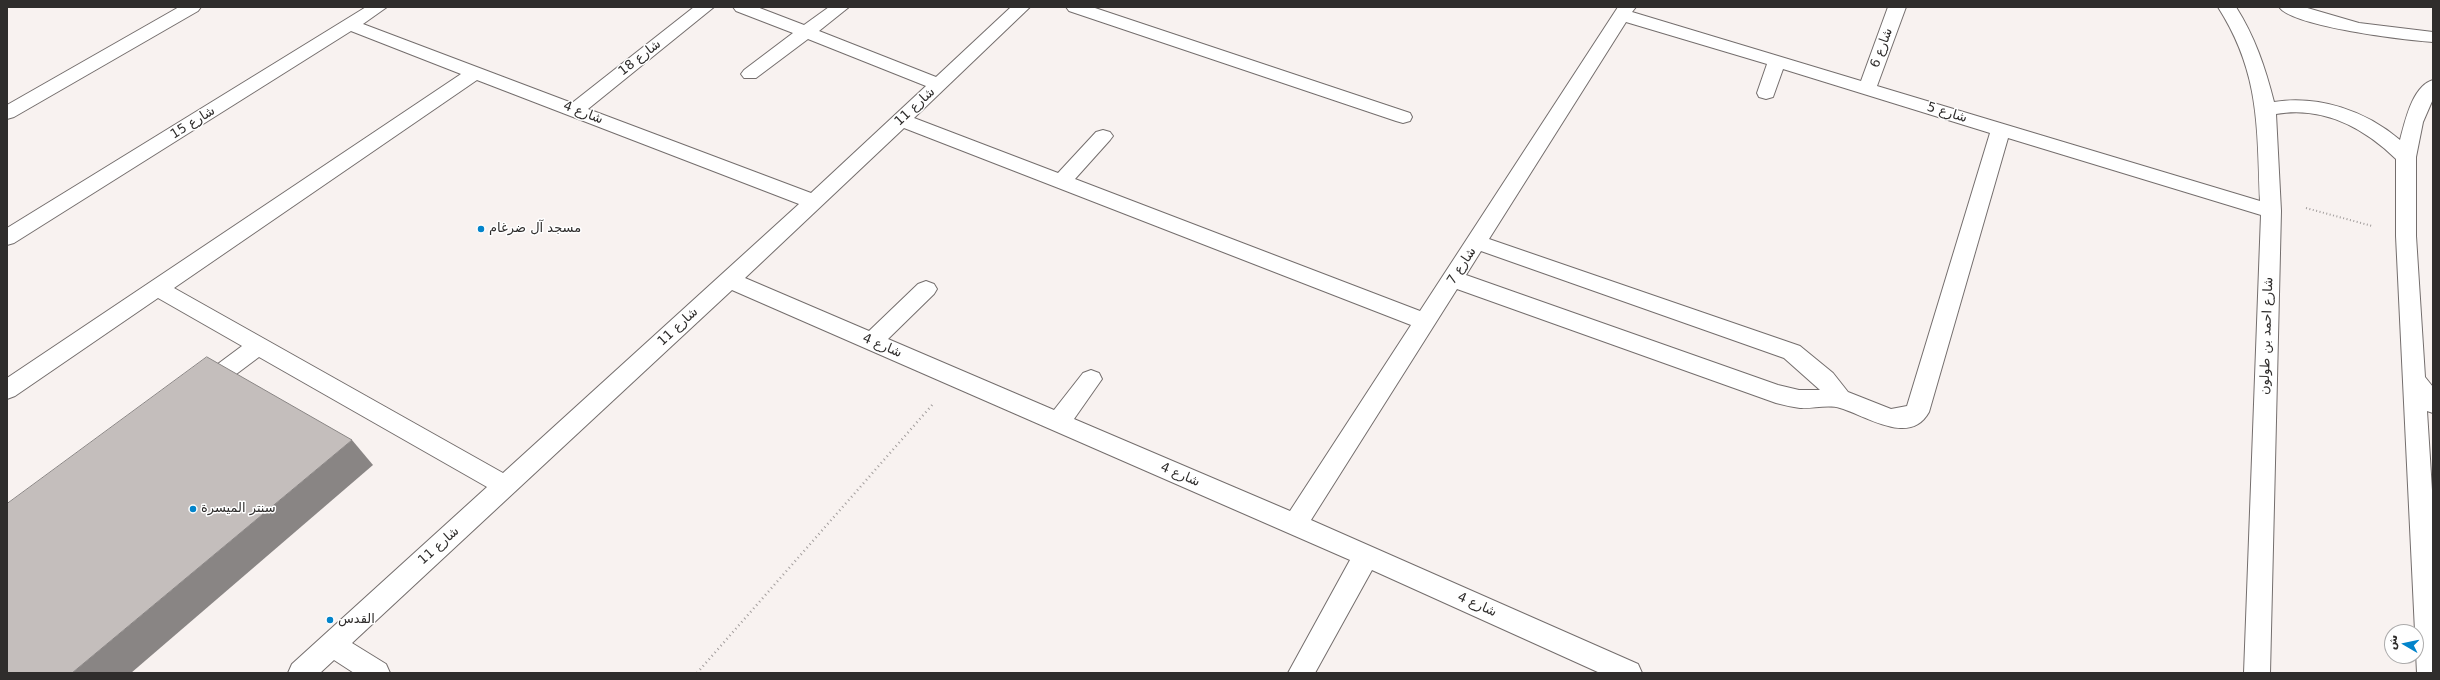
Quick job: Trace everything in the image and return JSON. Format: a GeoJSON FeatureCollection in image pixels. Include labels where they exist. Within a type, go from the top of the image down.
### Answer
{"type":"FeatureCollection","features":[{"type":"Feature","properties":{"kind":"street"},"geometry":{"type":"LineString","coordinates":[[7,113],[192,7]]}},
{"type":"Feature","properties":{"kind":"street","name":"شارع 15"},"geometry":{"type":"LineString","coordinates":[[7,238],[378,7]]}},
{"type":"Feature","properties":{"kind":"street","name":"شارع 18"},"geometry":{"type":"LineString","coordinates":[[574,110],[706,7]]}},
{"type":"Feature","properties":{"kind":"street"},"geometry":{"type":"LineString","coordinates":[[742,7],[939,85]]}},
{"type":"Feature","properties":{"kind":"street"},"geometry":{"type":"LineString","coordinates":[[750,74],[840,7]]}},
{"type":"Feature","properties":{"kind":"street","name":"شارع 11"},"geometry":{"type":"LineString","coordinates":[[332,645],[814,202],[1021,7]]}},
{"type":"Feature","properties":{"kind":"street"},"geometry":{"type":"LineString","coordinates":[[1075,7],[1403,117]]}},
{"type":"Feature","properties":{"kind":"street","name":"شارع 6"},"geometry":{"type":"LineString","coordinates":[[1867,89],[1897,7]]}},
{"type":"Feature","properties":{"kind":"street","name":"شارع احمد بن طولون"},"geometry":{"type":"LineString","coordinates":[[2227,7],[2239,26],[2255,63],[2266,109],[2271,211],[2257,673]]}},
{"type":"Feature","properties":{"kind":"street"},"geometry":{"type":"LineString","coordinates":[[2288,7],[2311,16],[2386,34],[2433,37]]}},
{"type":"Feature","properties":{"kind":"street","name":"شارع 5"},"geometry":{"type":"LineString","coordinates":[[1625,11],[1867,89],[2271,211]]}},
{"type":"Feature","properties":{"kind":"street","name":"شارع 7"},"geometry":{"type":"LineString","coordinates":[[1295,524],[1478,242],[1625,11]]}},
{"type":"Feature","properties":{"kind":"street","name":"شارع 4"},"geometry":{"type":"LineString","coordinates":[[351,25],[814,202]]}},
{"type":"Feature","properties":{"kind":"street"},"geometry":{"type":"LineString","coordinates":[[1766,94],[1777,61]]}},
{"type":"Feature","properties":{"kind":"street"},"geometry":{"type":"LineString","coordinates":[[7,390],[476,72]]}},
{"type":"Feature","properties":{"kind":"street"},"geometry":{"type":"LineString","coordinates":[[2430,673],[2406,236],[2406,157],[2414,122],[2426,94],[2433,86]]}},
{"type":"Feature","properties":{"kind":"street"},"geometry":{"type":"LineString","coordinates":[[2266,109],[2283,105],[2305,105],[2329,110],[2353,118],[2375,129],[2393,143],[2406,157]]}},
{"type":"Feature","properties":{"kind":"street"},"geometry":{"type":"LineString","coordinates":[[902,120],[1426,322]]}},
{"type":"Feature","properties":{"kind":"street"},"geometry":{"type":"LineString","coordinates":[[1453,279],[1776,394],[1799,399],[1840,398],[1890,418],[1906,418],[1917,412],[2001,129]]}},
{"type":"Feature","properties":{"kind":"street"},"geometry":{"type":"LineString","coordinates":[[1061,182],[1102,136]]}},
{"type":"Feature","properties":{"kind":"street"},"geometry":{"type":"LineString","coordinates":[[1478,242],[1792,352],[1825,379],[1840,398]]}},
{"type":"Feature","properties":{"kind":"street","name":"شارع 4"},"geometry":{"type":"LineString","coordinates":[[729,280],[1295,524],[1629,673]]}},
{"type":"Feature","properties":{"kind":"street"},"geometry":{"type":"LineString","coordinates":[[157,288],[505,486]]}},
{"type":"Feature","properties":{"kind":"street"},"geometry":{"type":"LineString","coordinates":[[871,342],[926,289]]}},
{"type":"Feature","properties":{"kind":"street"},"geometry":{"type":"LineString","coordinates":[[184,402],[258,346]]}},
{"type":"Feature","properties":{"kind":"street"},"geometry":{"type":"LineString","coordinates":[[1058,422],[1091,379]]}},
{"type":"Feature","properties":{"kind":"street"},"geometry":{"type":"LineString","coordinates":[[2414,379],[2433,404]]}},
{"type":"Feature","properties":{"kind":"street"},"geometry":{"type":"LineString","coordinates":[[1301,673],[1366,556]]}},
{"type":"Feature","properties":{"kind":"street"},"geometry":{"type":"LineString","coordinates":[[301,673],[332,645],[377,673]]}},
{"type":"Feature","properties":{"kind":"path"},"geometry":{"type":"LineString","coordinates":[[2271,211],[2298,219],[2297,205],[2406,236]]}},
{"type":"Feature","properties":{"kind":"path"},"geometry":{"type":"LineString","coordinates":[[697,673],[956,378]]}},
{"type":"Feature","properties":{"kind":"building","name":"سنتر الميسرة"},"geometry":{"type":"Polygon","coordinates":[[[207,357],[352,440],[72,673],[7,673],[7,504],[207,357]]]}},
{"type":"Feature","properties":{"kind":"place","name":"مسجد آل ضرغام"},"geometry":{"type":"Point","coordinates":[481,229]}},
{"type":"Feature","properties":{"kind":"place","name":"سنتر الميسرة"},"geometry":{"type":"Point","coordinates":[193,509]}},
{"type":"Feature","properties":{"kind":"place","name":"القدس"},"geometry":{"type":"Point","coordinates":[330,620]}}]}
